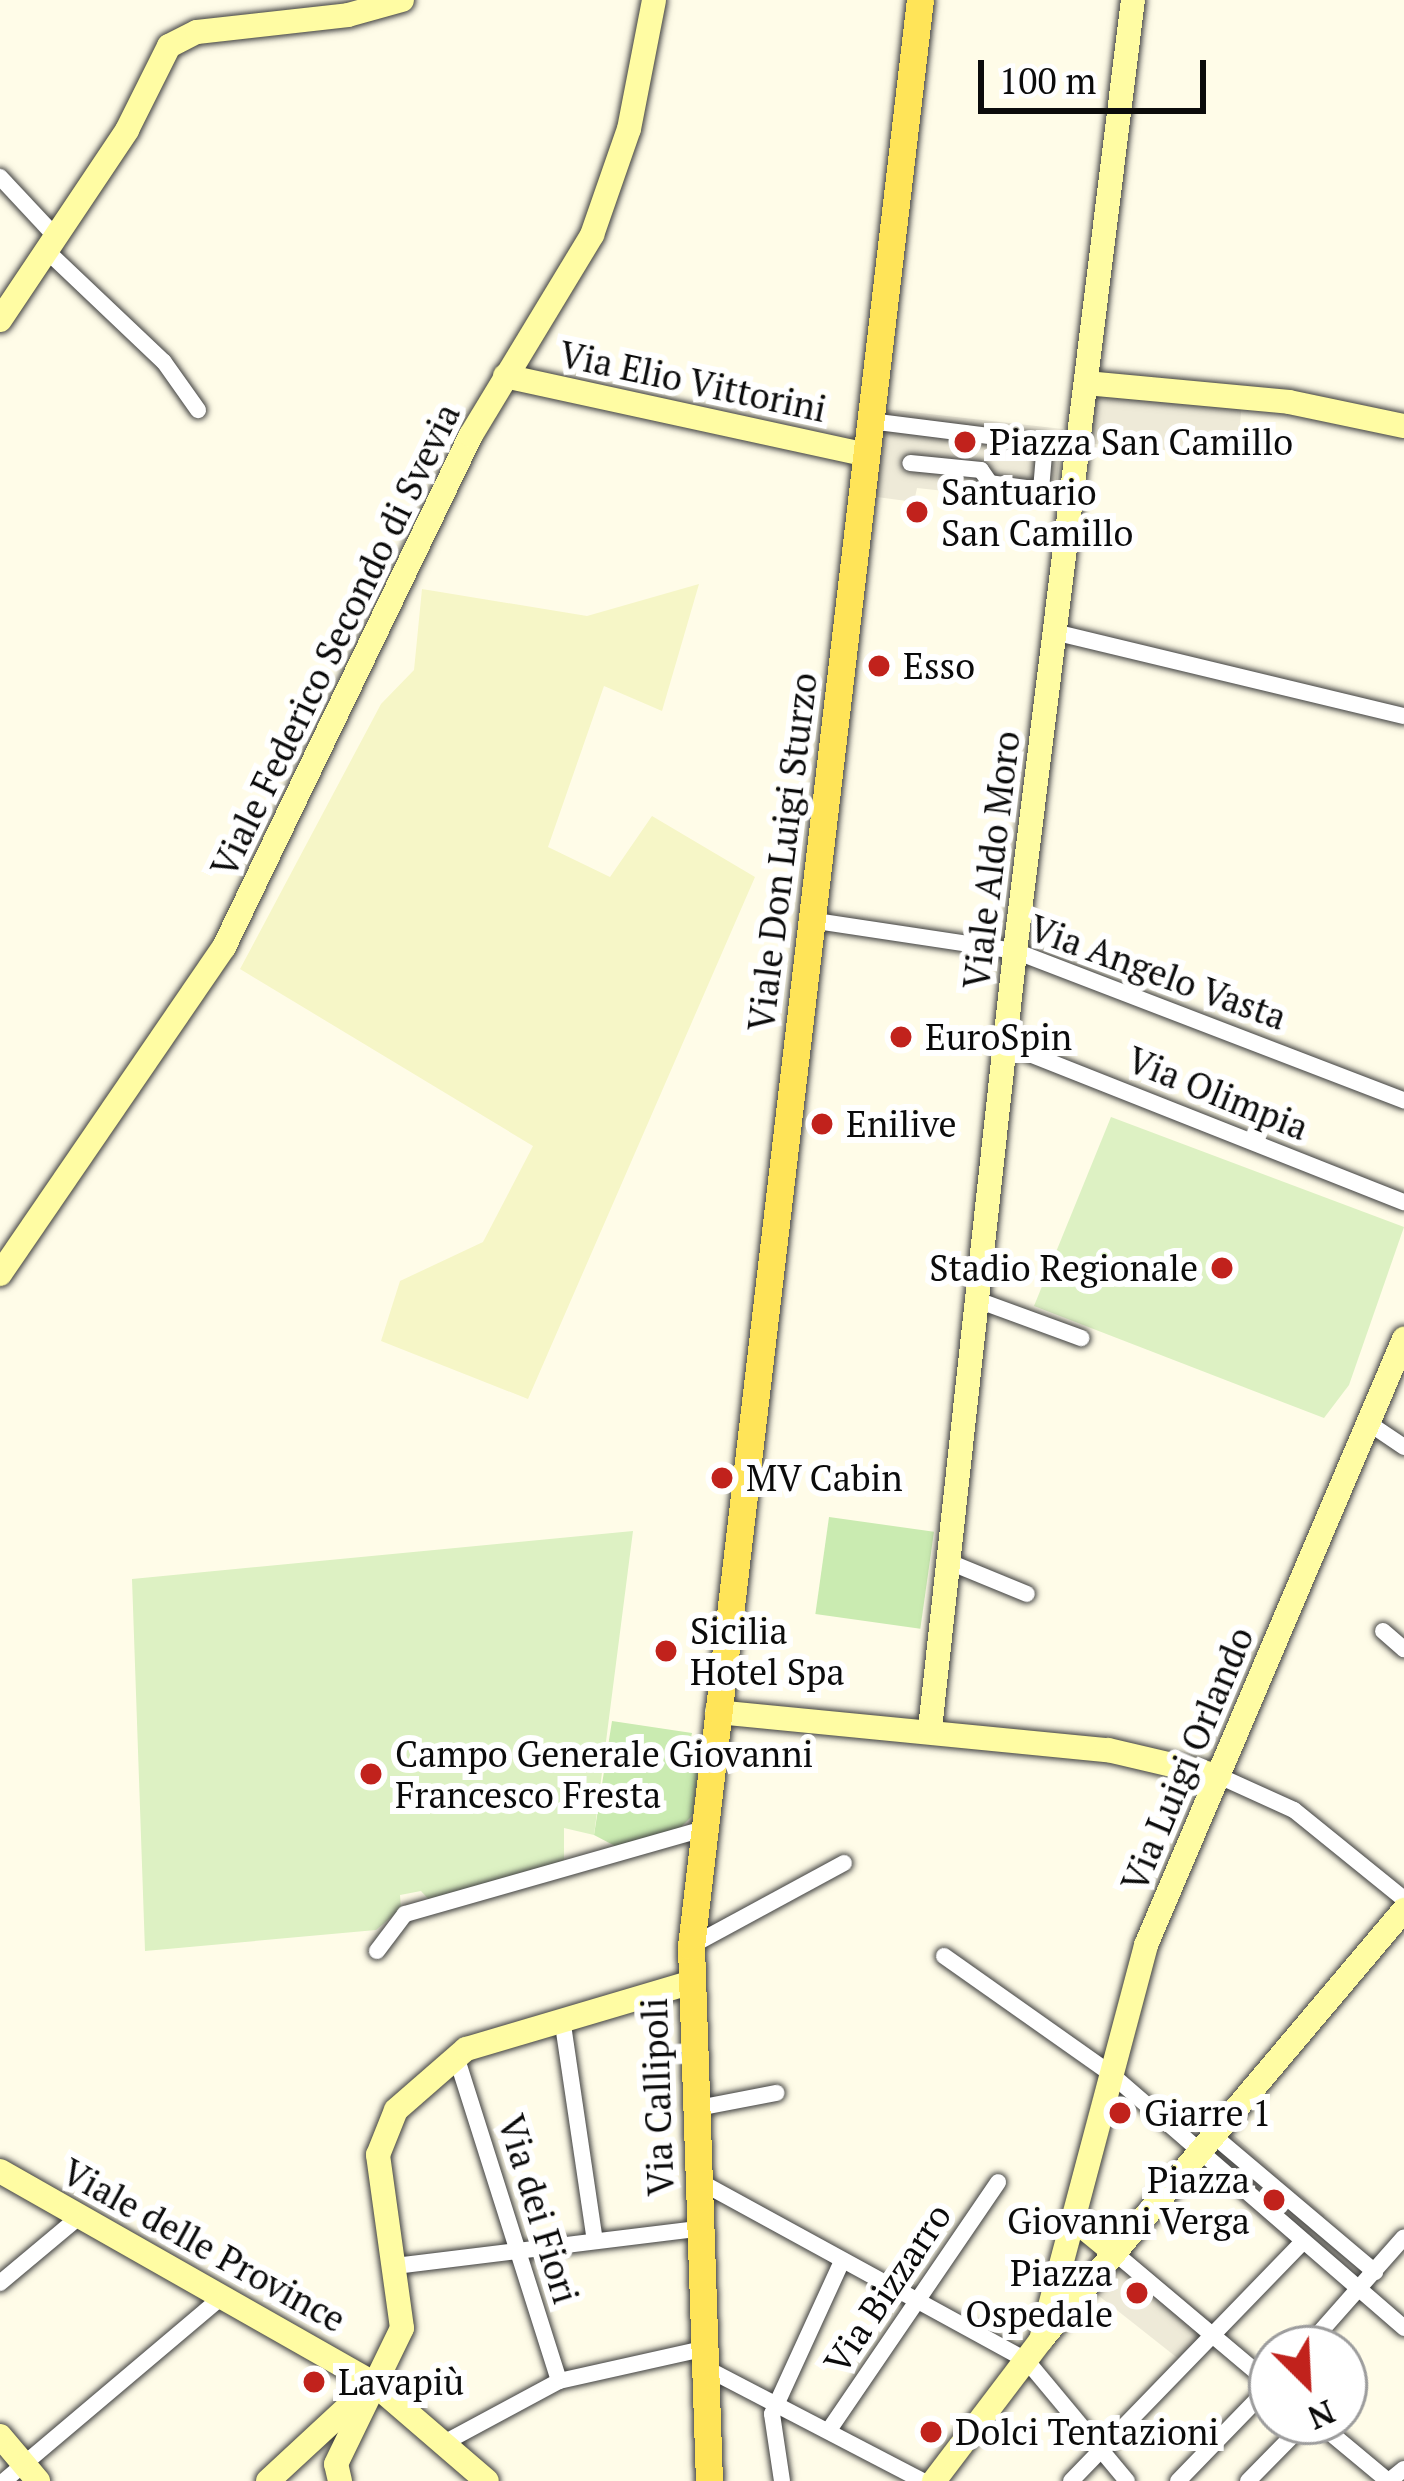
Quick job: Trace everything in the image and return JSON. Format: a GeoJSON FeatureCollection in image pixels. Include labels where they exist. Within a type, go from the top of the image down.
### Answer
{"type":"FeatureCollection","features":[{"type":"Feature","properties":{"kind":"main road","name":"Viale Don Luigi Sturzo"},"geometry":{"type":"LineString","coordinates":[[717,1712],[920,0]]}},
{"type":"Feature","properties":{"kind":"main road","name":"Via Callipoli"},"geometry":{"type":"LineString","coordinates":[[709,2481],[689,1983],[717,1712]]}},
{"type":"Feature","properties":{"kind":"street"},"geometry":{"type":"LineString","coordinates":[[0,320],[128,130],[169,46],[197,32],[348,15],[402,0]]}},
{"type":"Feature","properties":{"kind":"street","name":"Viale Federico Secondo di Svevia"},"geometry":{"type":"LineString","coordinates":[[0,1274],[224,946],[505,376],[607,205],[654,0]]}},
{"type":"Feature","properties":{"kind":"street","name":"Viale Aldo Moro"},"geometry":{"type":"LineString","coordinates":[[930,1729],[1015,951],[1133,0]]}},
{"type":"Feature","properties":{"kind":"street"},"geometry":{"type":"LineString","coordinates":[[0,177],[51,244],[164,362],[198,410]]}},
{"type":"Feature","properties":{"kind":"street","name":"Via Elio Vittorini"},"geometry":{"type":"LineString","coordinates":[[505,376],[866,455]]}},
{"type":"Feature","properties":{"kind":"street"},"geometry":{"type":"LineString","coordinates":[[1086,383],[1288,402],[1404,427]]}},
{"type":"Feature","properties":{"kind":"street"},"geometry":{"type":"LineString","coordinates":[[870,421],[1045,443],[1041,490],[990,483],[981,470],[983,436]]}},
{"type":"Feature","properties":{"kind":"street"},"geometry":{"type":"LineString","coordinates":[[910,463],[981,470]]}},
{"type":"Feature","properties":{"kind":"street"},"geometry":{"type":"LineString","coordinates":[[1054,632],[1404,716]]}},
{"type":"Feature","properties":{"kind":"street","name":"Via Angelo Vasta"},"geometry":{"type":"LineString","coordinates":[[810,920],[1015,951],[1404,1100]]}},
{"type":"Feature","properties":{"kind":"street","name":"Via Olimpia"},"geometry":{"type":"LineString","coordinates":[[1007,1045],[1404,1202]]}},
{"type":"Feature","properties":{"kind":"street"},"geometry":{"type":"LineString","coordinates":[[980,1300],[1082,1338]]}},
{"type":"Feature","properties":{"kind":"street","name":"Via Luigi Orlando"},"geometry":{"type":"LineString","coordinates":[[1034,2350],[1044,2307],[1076,2221],[1146,1945],[1404,1339]]}},
{"type":"Feature","properties":{"kind":"street"},"geometry":{"type":"LineString","coordinates":[[1370,1424],[1404,1447]]}},
{"type":"Feature","properties":{"kind":"street"},"geometry":{"type":"LineString","coordinates":[[949,1562],[1027,1594]]}},
{"type":"Feature","properties":{"kind":"street"},"geometry":{"type":"LineString","coordinates":[[1383,1631],[1404,1649]]}},
{"type":"Feature","properties":{"kind":"street"},"geometry":{"type":"LineString","coordinates":[[717,1712],[930,1729],[1108,1750],[1219,1776],[1294,1810],[1404,1899]]}},
{"type":"Feature","properties":{"kind":"street"},"geometry":{"type":"LineString","coordinates":[[377,1952],[394,1921],[416,1910],[704,1829]]}},
{"type":"Feature","properties":{"kind":"street"},"geometry":{"type":"LineString","coordinates":[[691,1946],[844,1862]]}},
{"type":"Feature","properties":{"kind":"street"},"geometry":{"type":"LineString","coordinates":[[934,2481],[1087,2285],[1404,1910]]}},
{"type":"Feature","properties":{"kind":"street"},"geometry":{"type":"LineString","coordinates":[[944,1956],[1207,2144],[1375,2272]]}},
{"type":"Feature","properties":{"kind":"street"},"geometry":{"type":"LineString","coordinates":[[338,2472],[373,2383],[402,2328],[378,2155],[396,2110],[456,2056],[562,2018],[689,1983]]}},
{"type":"Feature","properties":{"kind":"street"},"geometry":{"type":"LineString","coordinates":[[562,2018],[595,2241]]}},
{"type":"Feature","properties":{"kind":"street","name":"Via dei Fiori"},"geometry":{"type":"LineString","coordinates":[[456,2056],[559,2381]]}},
{"type":"Feature","properties":{"kind":"street"},"geometry":{"type":"LineString","coordinates":[[693,2109],[776,2093]]}},
{"type":"Feature","properties":{"kind":"street"},"geometry":{"type":"LineString","coordinates":[[1207,2144],[1303,2242],[1404,2328]]}},
{"type":"Feature","properties":{"kind":"street","name":"Viale delle Province"},"geometry":{"type":"LineString","coordinates":[[0,2171],[373,2383],[487,2481]]}},
{"type":"Feature","properties":{"kind":"street"},"geometry":{"type":"LineString","coordinates":[[696,2179],[917,2302],[1034,2350],[1127,2481]]}},
{"type":"Feature","properties":{"kind":"street","name":"Via Bizzarro"},"geometry":{"type":"LineString","coordinates":[[829,2430],[998,2182]]}},
{"type":"Feature","properties":{"kind":"street"},"geometry":{"type":"LineString","coordinates":[[0,2283],[80,2216]]}},
{"type":"Feature","properties":{"kind":"street"},"geometry":{"type":"LineString","coordinates":[[1076,2221],[1118,2250],[1248,2364]]}},
{"type":"Feature","properties":{"kind":"street"},"geometry":{"type":"LineString","coordinates":[[394,2266],[698,2229]]}},
{"type":"Feature","properties":{"kind":"street"},"geometry":{"type":"LineString","coordinates":[[1326,2325],[1404,2237]]}},
{"type":"Feature","properties":{"kind":"street"},"geometry":{"type":"LineString","coordinates":[[1071,2481],[1303,2242]]}},
{"type":"Feature","properties":{"kind":"street"},"geometry":{"type":"LineString","coordinates":[[782,2481],[772,2414],[842,2260]]}},
{"type":"Feature","properties":{"kind":"street"},"geometry":{"type":"LineString","coordinates":[[0,2436],[22,2475],[223,2296]]}},
{"type":"Feature","properties":{"kind":"street"},"geometry":{"type":"LineString","coordinates":[[442,2444],[559,2381],[702,2358],[922,2481]]}},
{"type":"Feature","properties":{"kind":"street"},"geometry":{"type":"LineString","coordinates":[[268,2481],[373,2383]]}},
{"type":"Feature","properties":{"kind":"street"},"geometry":{"type":"LineString","coordinates":[[1178,2481],[1248,2409]]}},
{"type":"Feature","properties":{"kind":"street"},"geometry":{"type":"LineString","coordinates":[[298,2455],[319,2445],[338,2472]]}},
{"type":"Feature","properties":{"kind":"street"},"geometry":{"type":"LineString","coordinates":[[1248,2481],[1286,2445]]}},
{"type":"Feature","properties":{"kind":"street"},"geometry":{"type":"LineString","coordinates":[[1342,2445],[1388,2481],[1404,2469]]}},
{"type":"Feature","properties":{"kind":"green space"},"geometry":{"type":"Polygon","coordinates":[[[699,584],[662,711],[604,686],[548,847],[610,877],[652,816],[755,877],[528,1399],[381,1341],[400,1281],[483,1242],[533,1146],[240,969],[381,704],[414,670],[422,589],[587,616],[699,584]]]}},
{"type":"Feature","properties":{"kind":"green space","name":"Stadio Regionale"},"geometry":{"type":"Polygon","coordinates":[[[1111,1117],[1404,1227],[1349,1385],[1324,1418],[1034,1306],[1111,1117]]]}},
{"type":"Feature","properties":{"kind":"green space"},"geometry":{"type":"Polygon","coordinates":[[[829,1517],[934,1532],[920,1629],[815,1614],[829,1517]]]}},
{"type":"Feature","properties":{"kind":"green space","name":"Campo Generale Giovanni Francesco Fresta"},"geometry":{"type":"Polygon","coordinates":[[[633,1531],[594,1835],[564,1828],[564,1866],[430,1901],[421,1891],[400,1895],[401,1909],[376,1930],[145,1951],[132,1579],[633,1531]]]}},
{"type":"Feature","properties":{"kind":"green space"},"geometry":{"type":"Polygon","coordinates":[[[612,1721],[692,1733],[689,1747],[700,1754],[693,1815],[678,1830],[617,1847],[594,1835],[612,1721]]]}},
{"type":"Feature","properties":{"kind":"shaded area"},"geometry":{"type":"Polygon","coordinates":[[[1086,383],[1242,397],[1237,456],[1081,443],[1086,383]]]}},
{"type":"Feature","properties":{"kind":"shaded area","name":"Piazza San Camillo"},"geometry":{"type":"Polygon","coordinates":[[[885,409],[1063,429],[1054,503],[917,488],[914,502],[862,495],[885,409]]]}},
{"type":"Feature","properties":{"kind":"shaded area","name":"Piazza Giovanni Verga"},"geometry":{"type":"Polygon","coordinates":[[[1222,2125],[1325,2215],[1295,2250],[1192,2160],[1222,2125]]]}},
{"type":"Feature","properties":{"kind":"shaded area","name":"Piazza Ospedale"},"geometry":{"type":"Polygon","coordinates":[[[1097,2247],[1120,2247],[1216,2324],[1180,2360],[1075,2277],[1097,2247]]]}},
{"type":"Feature","properties":{"kind":"place","name":"Piazza San Camillo"},"geometry":{"type":"Point","coordinates":[965,442]}},
{"type":"Feature","properties":{"kind":"place","name":"Santuario San Camillo"},"geometry":{"type":"Point","coordinates":[917,512]}},
{"type":"Feature","properties":{"kind":"place","name":"Esso"},"geometry":{"type":"Point","coordinates":[879,666]}},
{"type":"Feature","properties":{"kind":"place","name":"EuroSpin"},"geometry":{"type":"Point","coordinates":[901,1037]}},
{"type":"Feature","properties":{"kind":"place","name":"Enilive"},"geometry":{"type":"Point","coordinates":[822,1124]}},
{"type":"Feature","properties":{"kind":"place","name":"Stadio Regionale"},"geometry":{"type":"Point","coordinates":[1222,1268]}},
{"type":"Feature","properties":{"kind":"place","name":"MV Cabin"},"geometry":{"type":"Point","coordinates":[722,1478]}},
{"type":"Feature","properties":{"kind":"place","name":"Sicilia Hotel Spa"},"geometry":{"type":"Point","coordinates":[666,1651]}},
{"type":"Feature","properties":{"kind":"place","name":"Campo Generale Giovanni Francesco Fresta"},"geometry":{"type":"Point","coordinates":[371,1774]}},
{"type":"Feature","properties":{"kind":"place","name":"Giarre 1"},"geometry":{"type":"Point","coordinates":[1120,2113]}},
{"type":"Feature","properties":{"kind":"place","name":"Piazza Giovanni Verga"},"geometry":{"type":"Point","coordinates":[1274,2200]}},
{"type":"Feature","properties":{"kind":"place","name":"Piazza Ospedale"},"geometry":{"type":"Point","coordinates":[1137,2293]}},
{"type":"Feature","properties":{"kind":"place","name":"Lavapiù"},"geometry":{"type":"Point","coordinates":[314,2382]}},
{"type":"Feature","properties":{"kind":"place","name":"Dolci Tentazioni"},"geometry":{"type":"Point","coordinates":[931,2432]}}]}
